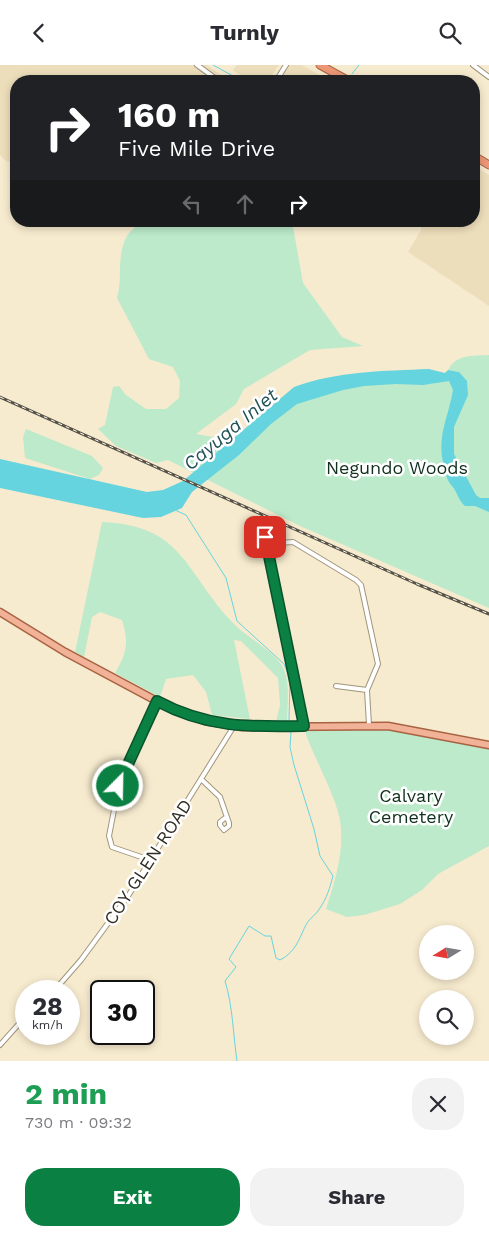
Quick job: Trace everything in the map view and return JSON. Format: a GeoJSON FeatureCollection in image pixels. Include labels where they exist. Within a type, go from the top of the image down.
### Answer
{"type":"FeatureCollection","features":[{"type":"Feature","properties":{"kind":"highway"},"geometry":{"type":"LineString","coordinates":[[320,65],[338,75]]}},
{"type":"Feature","properties":{"kind":"main road"},"geometry":{"type":"LineString","coordinates":[[0,612],[65,652],[157,701],[188,715],[234,726],[369,725],[428,732],[489,745]]}},
{"type":"Feature","properties":{"kind":"street"},"geometry":{"type":"LineString","coordinates":[[197,65],[211,75]]}},
{"type":"Feature","properties":{"kind":"street"},"geometry":{"type":"LineString","coordinates":[[473,65],[489,77]]}},
{"type":"Feature","properties":{"kind":"street"},"geometry":{"type":"LineString","coordinates":[[265,537],[266,550],[304,726]]}},
{"type":"Feature","properties":{"kind":"street"},"geometry":{"type":"LineString","coordinates":[[266,550],[279,543],[293,542],[356,580],[361,585],[378,664],[367,690],[369,725]]}},
{"type":"Feature","properties":{"kind":"street"},"geometry":{"type":"LineString","coordinates":[[336,687],[367,690]]}},
{"type":"Feature","properties":{"kind":"street"},"geometry":{"type":"LineString","coordinates":[[150,860],[112,847],[109,836],[120,779],[157,701]]}},
{"type":"Feature","properties":{"kind":"street","name":"COY GLEN ROAD"},"geometry":{"type":"LineString","coordinates":[[64,980],[82,960],[150,860],[234,726]]}},
{"type":"Feature","properties":{"kind":"street"},"geometry":{"type":"LineString","coordinates":[[201,779],[220,797],[225,818]]}},
{"type":"Feature","properties":{"kind":"street"},"geometry":{"type":"LineString","coordinates":[[0,1045],[15,1028]]}},
{"type":"Feature","properties":{"kind":"shaded area"},"geometry":{"type":"Polygon","coordinates":[[[0,65],[207,65],[221,75],[10,75],[10,162],[0,155],[0,65]]]}},
{"type":"Feature","properties":{"kind":"shaded area"},"geometry":{"type":"Polygon","coordinates":[[[237,65],[279,65],[272,75],[240,75],[233,70],[237,65]]]}},
{"type":"Feature","properties":{"kind":"shaded area"},"geometry":{"type":"Polygon","coordinates":[[[289,65],[302,65],[320,75],[283,75],[289,65]]]}},
{"type":"Feature","properties":{"kind":"shaded area"},"geometry":{"type":"Polygon","coordinates":[[[480,170],[489,175],[489,306],[408,252],[421,227],[480,227],[480,170]]]}},
{"type":"Feature","properties":{"kind":"green space","name":"Negundo Woods"},"geometry":{"type":"Polygon","coordinates":[[[135,227],[293,227],[303,283],[342,337],[363,346],[310,350],[244,389],[236,404],[196,434],[241,442],[295,396],[404,377],[459,372],[448,370],[460,358],[489,355],[489,608],[300,526],[168,460],[156,463],[116,446],[98,429],[105,425],[113,387],[119,386],[126,395],[146,409],[166,409],[179,398],[180,381],[173,367],[149,359],[117,298],[122,251],[129,234],[135,227]]]}},
{"type":"Feature","properties":{"kind":"green space"},"geometry":{"type":"Polygon","coordinates":[[[26,429],[92,456],[103,468],[99,475],[90,479],[25,458],[23,437],[26,429]]]}},
{"type":"Feature","properties":{"kind":"green space"},"geometry":{"type":"Polygon","coordinates":[[[102,522],[129,525],[150,532],[167,542],[180,555],[233,623],[278,660],[287,678],[287,722],[276,722],[280,705],[278,678],[241,641],[234,640],[250,719],[212,715],[206,692],[193,675],[166,679],[160,697],[115,673],[126,647],[126,635],[122,620],[100,612],[92,617],[84,657],[75,652],[102,522]]]}},
{"type":"Feature","properties":{"kind":"green space","name":"Calvary Cemetery"},"geometry":{"type":"Polygon","coordinates":[[[357,729],[403,731],[489,749],[489,846],[438,874],[422,890],[400,904],[364,915],[347,917],[326,909],[339,860],[340,818],[332,793],[305,731],[357,729]]]}},
{"type":"Feature","properties":{"kind":"water"},"geometry":{"type":"Polygon","coordinates":[[[429,369],[445,373],[448,370],[459,372],[467,381],[468,395],[454,427],[454,454],[476,495],[480,498],[489,498],[489,512],[475,506],[465,506],[447,477],[441,448],[443,429],[453,390],[449,381],[423,385],[364,386],[343,390],[297,404],[271,424],[239,455],[192,492],[182,508],[161,517],[143,518],[0,488],[0,459],[147,492],[163,490],[183,481],[294,387],[344,375],[378,371],[429,369]]]}},
{"type":"Feature","properties":{"kind":"waterway"},"geometry":{"type":"LineString","coordinates":[[213,65],[231,75]]}},
{"type":"Feature","properties":{"kind":"waterway"},"geometry":{"type":"LineString","coordinates":[[352,74],[359,65]]}},
{"type":"Feature","properties":{"kind":"waterway"},"geometry":{"type":"LineString","coordinates":[[175,510],[186,515],[226,578],[237,621],[284,664],[290,679],[289,720]]}},
{"type":"Feature","properties":{"kind":"waterway"},"geometry":{"type":"LineString","coordinates":[[237,1061],[225,981],[236,967],[229,959],[249,926],[265,936],[271,936],[276,958],[280,960],[290,953],[307,923],[322,904],[333,876],[320,856],[314,829],[294,765],[290,747],[291,732]]}},
{"type":"Feature","properties":{"kind":"railway"},"geometry":{"type":"LineString","coordinates":[[0,397],[417,584],[489,614]]}},
{"type":"Feature","properties":{"kind":"route"},"geometry":{"type":"LineString","coordinates":[[118,786],[139,744],[157,701],[205,721],[242,727],[304,726],[266,550],[265,537]]}},
{"type":"Feature","properties":{"kind":"water label","name":"Cayuga Inlet"},"geometry":{"type":"Point","coordinates":[230,429]}}]}
